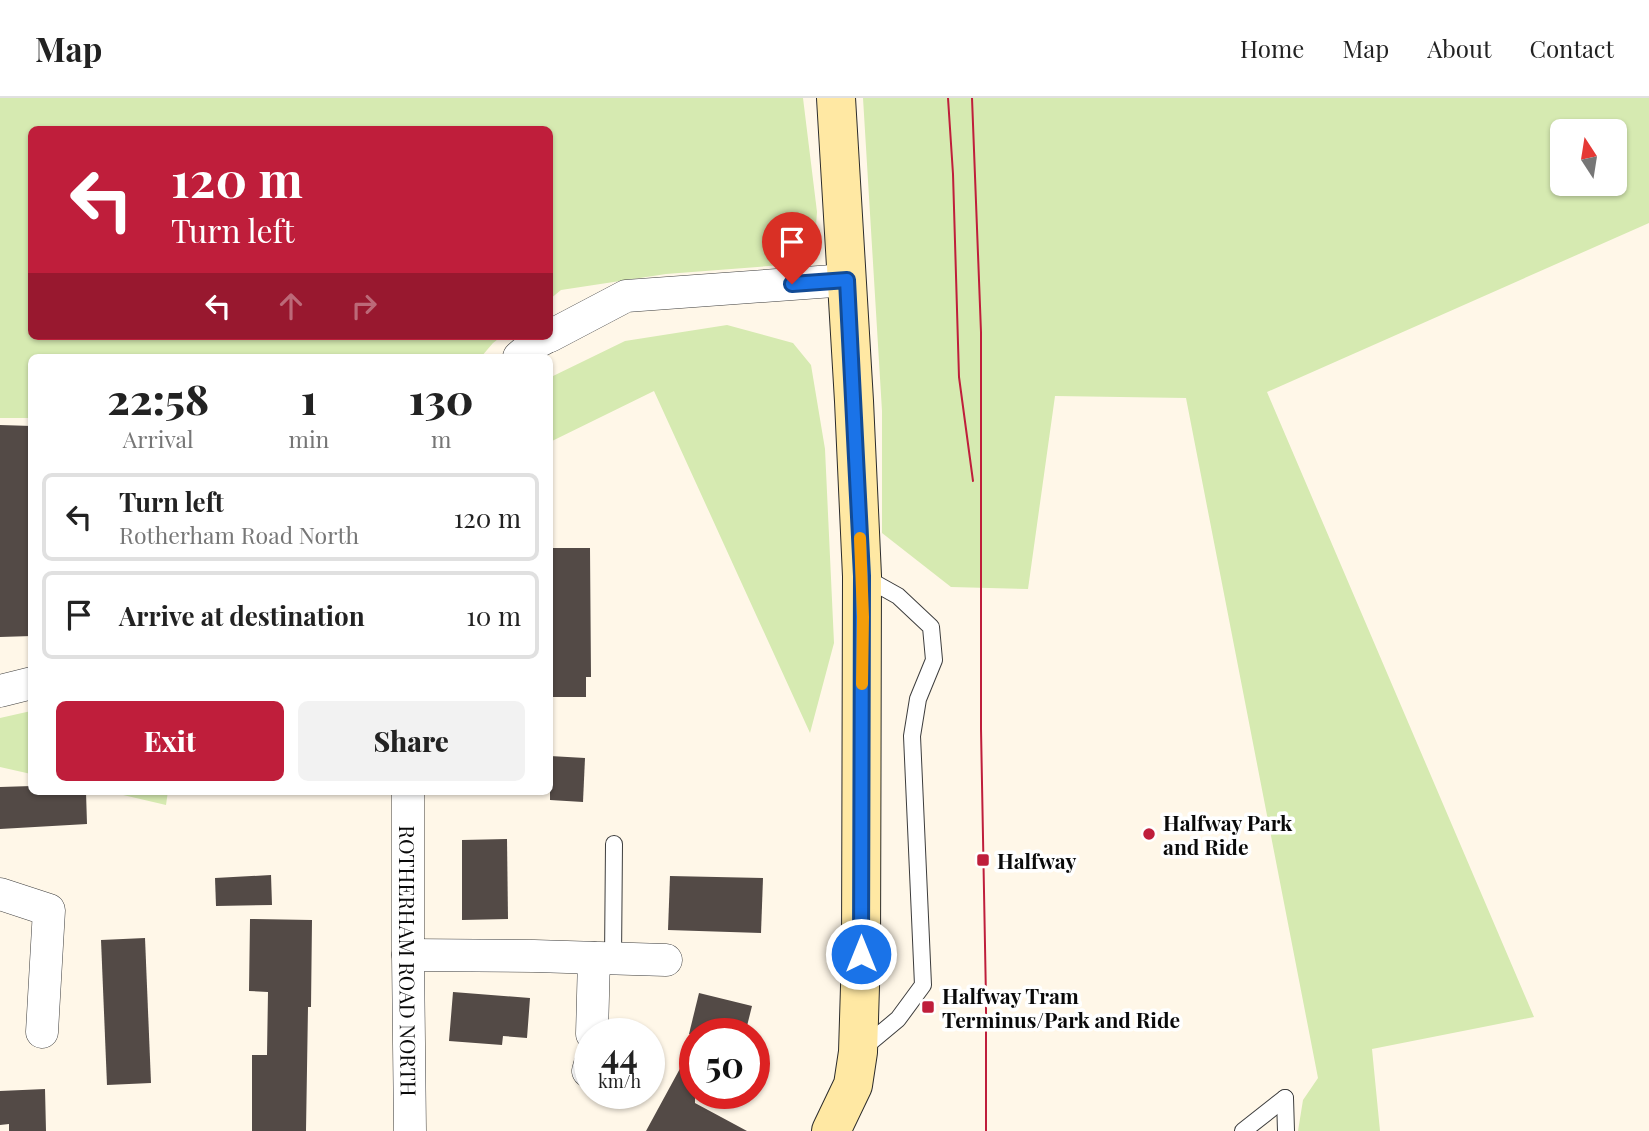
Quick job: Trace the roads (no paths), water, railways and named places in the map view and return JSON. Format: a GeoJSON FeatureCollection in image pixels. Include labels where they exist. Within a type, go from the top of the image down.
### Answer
{"type":"FeatureCollection","features":[{"type":"Feature","properties":{"kind":"main road"},"geometry":{"type":"LineString","coordinates":[[836,98],[862,576],[861,954],[856,1069],[864,1131]]}},
{"type":"Feature","properties":{"kind":"main road"},"geometry":{"type":"LineString","coordinates":[[831,1131],[856,1069]]}},
{"type":"Feature","properties":{"kind":"street"},"geometry":{"type":"LineString","coordinates":[[553,334],[626,296],[847,280]]}},
{"type":"Feature","properties":{"kind":"street"},"geometry":{"type":"LineString","coordinates":[[522,354],[542,340]]}},
{"type":"Feature","properties":{"kind":"street"},"geometry":{"type":"LineString","coordinates":[[0,691],[28,684]]}},
{"type":"Feature","properties":{"kind":"street","name":"ROTHERHAM ROAD NORTH"},"geometry":{"type":"LineString","coordinates":[[408,795],[410,1131]]}},
{"type":"Feature","properties":{"kind":"street"},"geometry":{"type":"LineString","coordinates":[[0,894],[49,910],[42,1032]]}},
{"type":"Feature","properties":{"kind":"street"},"geometry":{"type":"LineString","coordinates":[[408,955],[666,960]]}},
{"type":"Feature","properties":{"kind":"street"},"geometry":{"type":"LineString","coordinates":[[594,1018],[603,959]]}},
{"type":"Feature","properties":{"kind":"lane"},"geometry":{"type":"LineString","coordinates":[[856,1069],[923,985],[912,736],[918,699],[934,660],[931,626],[898,596],[862,576]]}},
{"type":"Feature","properties":{"kind":"lane"},"geometry":{"type":"LineString","coordinates":[[603,959],[614,844]]}},
{"type":"Feature","properties":{"kind":"lane"},"geometry":{"type":"LineString","coordinates":[[1243,1131],[1285,1098],[1286,1131]]}},
{"type":"Feature","properties":{"kind":"tram line"},"geometry":{"type":"LineString","coordinates":[[948,98],[959,377],[973,481]]}},
{"type":"Feature","properties":{"kind":"tram line"},"geometry":{"type":"LineString","coordinates":[[972,98],[981,332],[981,729],[986,1131]]}},
{"type":"Feature","properties":{"kind":"place","name":"Halfway Park and Ride"},"geometry":{"type":"Point","coordinates":[1149,834]}},
{"type":"Feature","properties":{"kind":"place","name":"Halfway"},"geometry":{"type":"Point","coordinates":[983,860]}},
{"type":"Feature","properties":{"kind":"place","name":"Halfway Tram Terminus/Park and Ride"},"geometry":{"type":"Point","coordinates":[928,1007]}}]}
